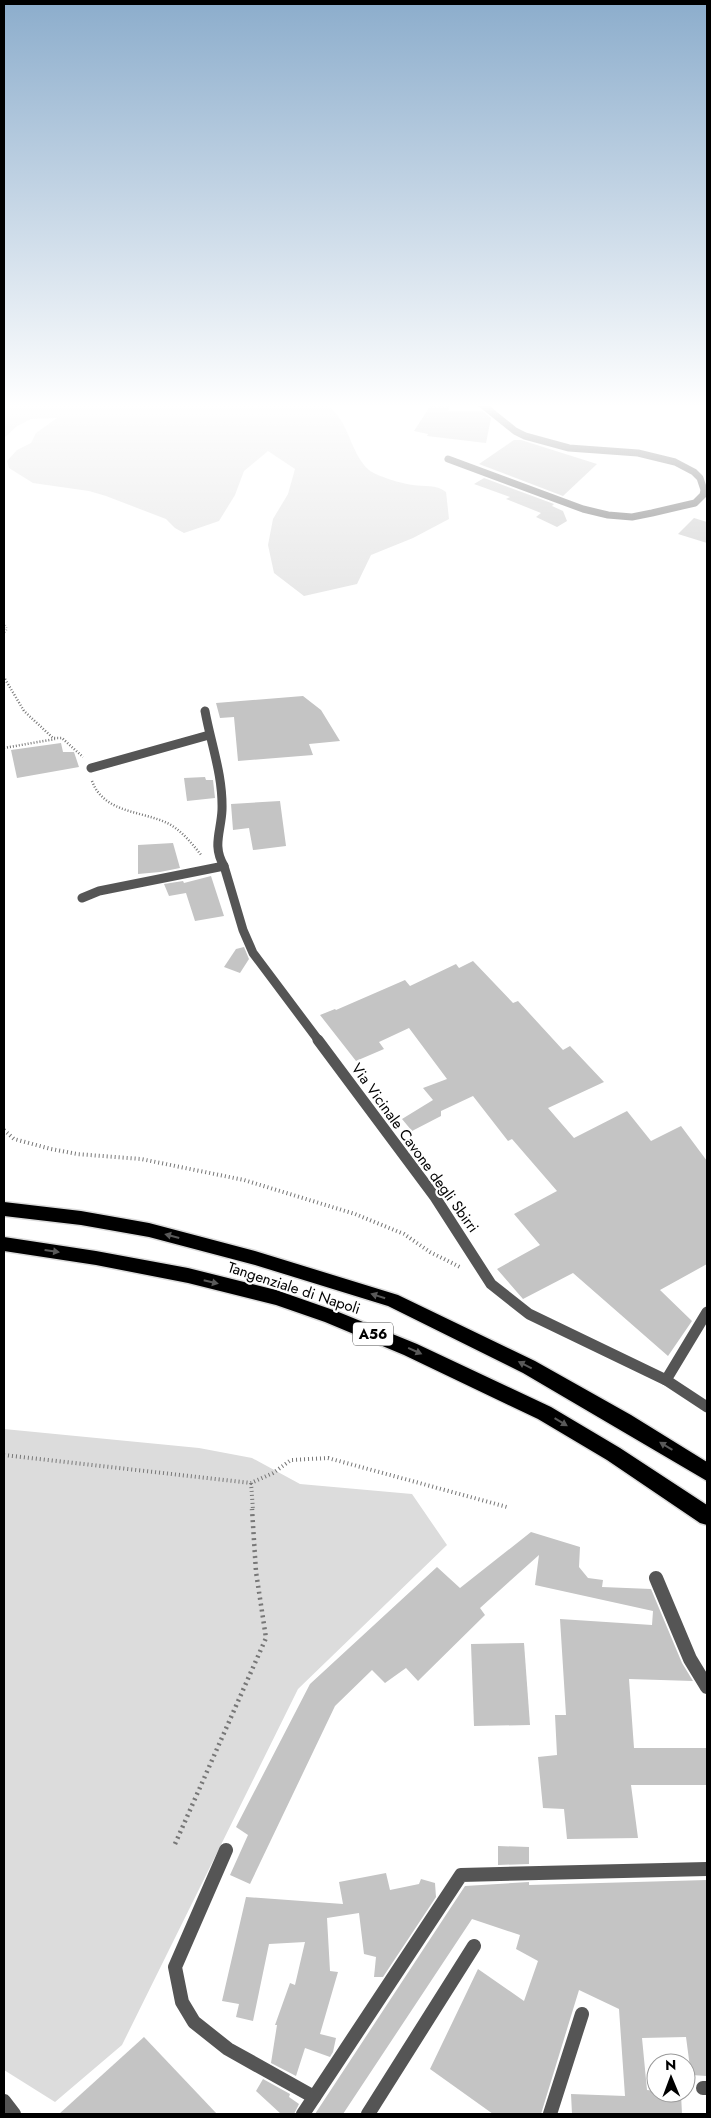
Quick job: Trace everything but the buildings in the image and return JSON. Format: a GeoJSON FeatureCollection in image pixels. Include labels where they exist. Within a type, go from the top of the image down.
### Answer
{"type":"FeatureCollection","features":[{"type":"Feature","properties":{"kind":"highway","name":"Tangenziale di Napoli"},"geometry":{"type":"LineString","coordinates":[[4,1209],[81,1218],[149,1230],[255,1258],[392,1300],[529,1367],[624,1421],[707,1472]]}},
{"type":"Feature","properties":{"kind":"highway","name":"Tangenziale di Napoli"},"geometry":{"type":"LineString","coordinates":[[4,1244],[73,1254],[165,1271],[250,1290],[326,1315],[413,1350],[554,1418],[641,1470],[707,1516]]}},
{"type":"Feature","properties":{"kind":"street"},"geometry":{"type":"LineString","coordinates":[[561,501],[608,515],[632,517],[652,514],[695,503],[697,501]]}},
{"type":"Feature","properties":{"kind":"street","name":"Via Vicinale Cavone degli Sbirri"},"geometry":{"type":"LineString","coordinates":[[205,711],[209,735],[219,766],[222,810],[217,854],[224,866],[243,930],[253,953],[435,1197],[491,1284],[529,1314],[666,1380],[707,1407]]}},
{"type":"Feature","properties":{"kind":"street"},"geometry":{"type":"LineString","coordinates":[[91,768],[209,735]]}},
{"type":"Feature","properties":{"kind":"street"},"geometry":{"type":"LineString","coordinates":[[82,898],[99,891],[224,866]]}},
{"type":"Feature","properties":{"kind":"street"},"geometry":{"type":"LineString","coordinates":[[666,1380],[707,1312]]}},
{"type":"Feature","properties":{"kind":"street"},"geometry":{"type":"LineString","coordinates":[[656,1578],[690,1658],[707,1687]]}},
{"type":"Feature","properties":{"kind":"street"},"geometry":{"type":"LineString","coordinates":[[226,1850],[175,1967],[182,2002],[194,2022],[228,2049],[314,2097]]}},
{"type":"Feature","properties":{"kind":"street"},"geometry":{"type":"LineString","coordinates":[[304,2114],[462,1875],[707,1869]]}},
{"type":"Feature","properties":{"kind":"street"},"geometry":{"type":"LineString","coordinates":[[368,2114],[474,1946]]}},
{"type":"Feature","properties":{"kind":"street"},"geometry":{"type":"LineString","coordinates":[[550,2114],[582,2014]]}},
{"type":"Feature","properties":{"kind":"street"},"geometry":{"type":"LineString","coordinates":[[4,2101],[14,2114]]}},
{"type":"Feature","properties":{"kind":"path"},"geometry":{"type":"LineString","coordinates":[[4,623],[7,629],[4,633]]}},
{"type":"Feature","properties":{"kind":"path"},"geometry":{"type":"LineString","coordinates":[[4,676],[24,711],[53,738],[62,738],[79,752],[91,768],[92,784],[106,801],[116,808],[146,815],[171,825],[187,838],[202,856],[224,866]]}},
{"type":"Feature","properties":{"kind":"path"},"geometry":{"type":"LineString","coordinates":[[4,748],[62,738]]}},
{"type":"Feature","properties":{"kind":"path"},"geometry":{"type":"LineString","coordinates":[[4,1130],[14,1139],[51,1149],[77,1154],[141,1159],[244,1180],[355,1214],[404,1234],[430,1252],[491,1284]]}},
{"type":"Feature","properties":{"kind":"path"},"geometry":{"type":"LineString","coordinates":[[4,1455],[250,1482],[273,1473],[291,1460],[328,1458],[507,1507]]}},
{"type":"Feature","properties":{"kind":"path"},"geometry":{"type":"LineString","coordinates":[[175,1844],[266,1638],[256,1572],[250,1482]]}},
{"type":"Feature","properties":{"kind":"shaded area"},"geometry":{"type":"Polygon","coordinates":[[[119,501],[231,501],[219,521],[184,533],[175,528],[166,519],[119,501]]]}},
{"type":"Feature","properties":{"kind":"shaded area"},"geometry":{"type":"Polygon","coordinates":[[[284,501],[447,501],[449,519],[413,538],[371,555],[357,584],[304,596],[274,573],[268,545],[273,519],[284,501]]]}},
{"type":"Feature","properties":{"kind":"shaded area"},"geometry":{"type":"Polygon","coordinates":[[[4,1429],[199,1448],[252,1458],[300,1484],[412,1494],[447,1545],[298,1689],[122,2045],[55,2102],[4,2070],[4,1429]]]}}]}
